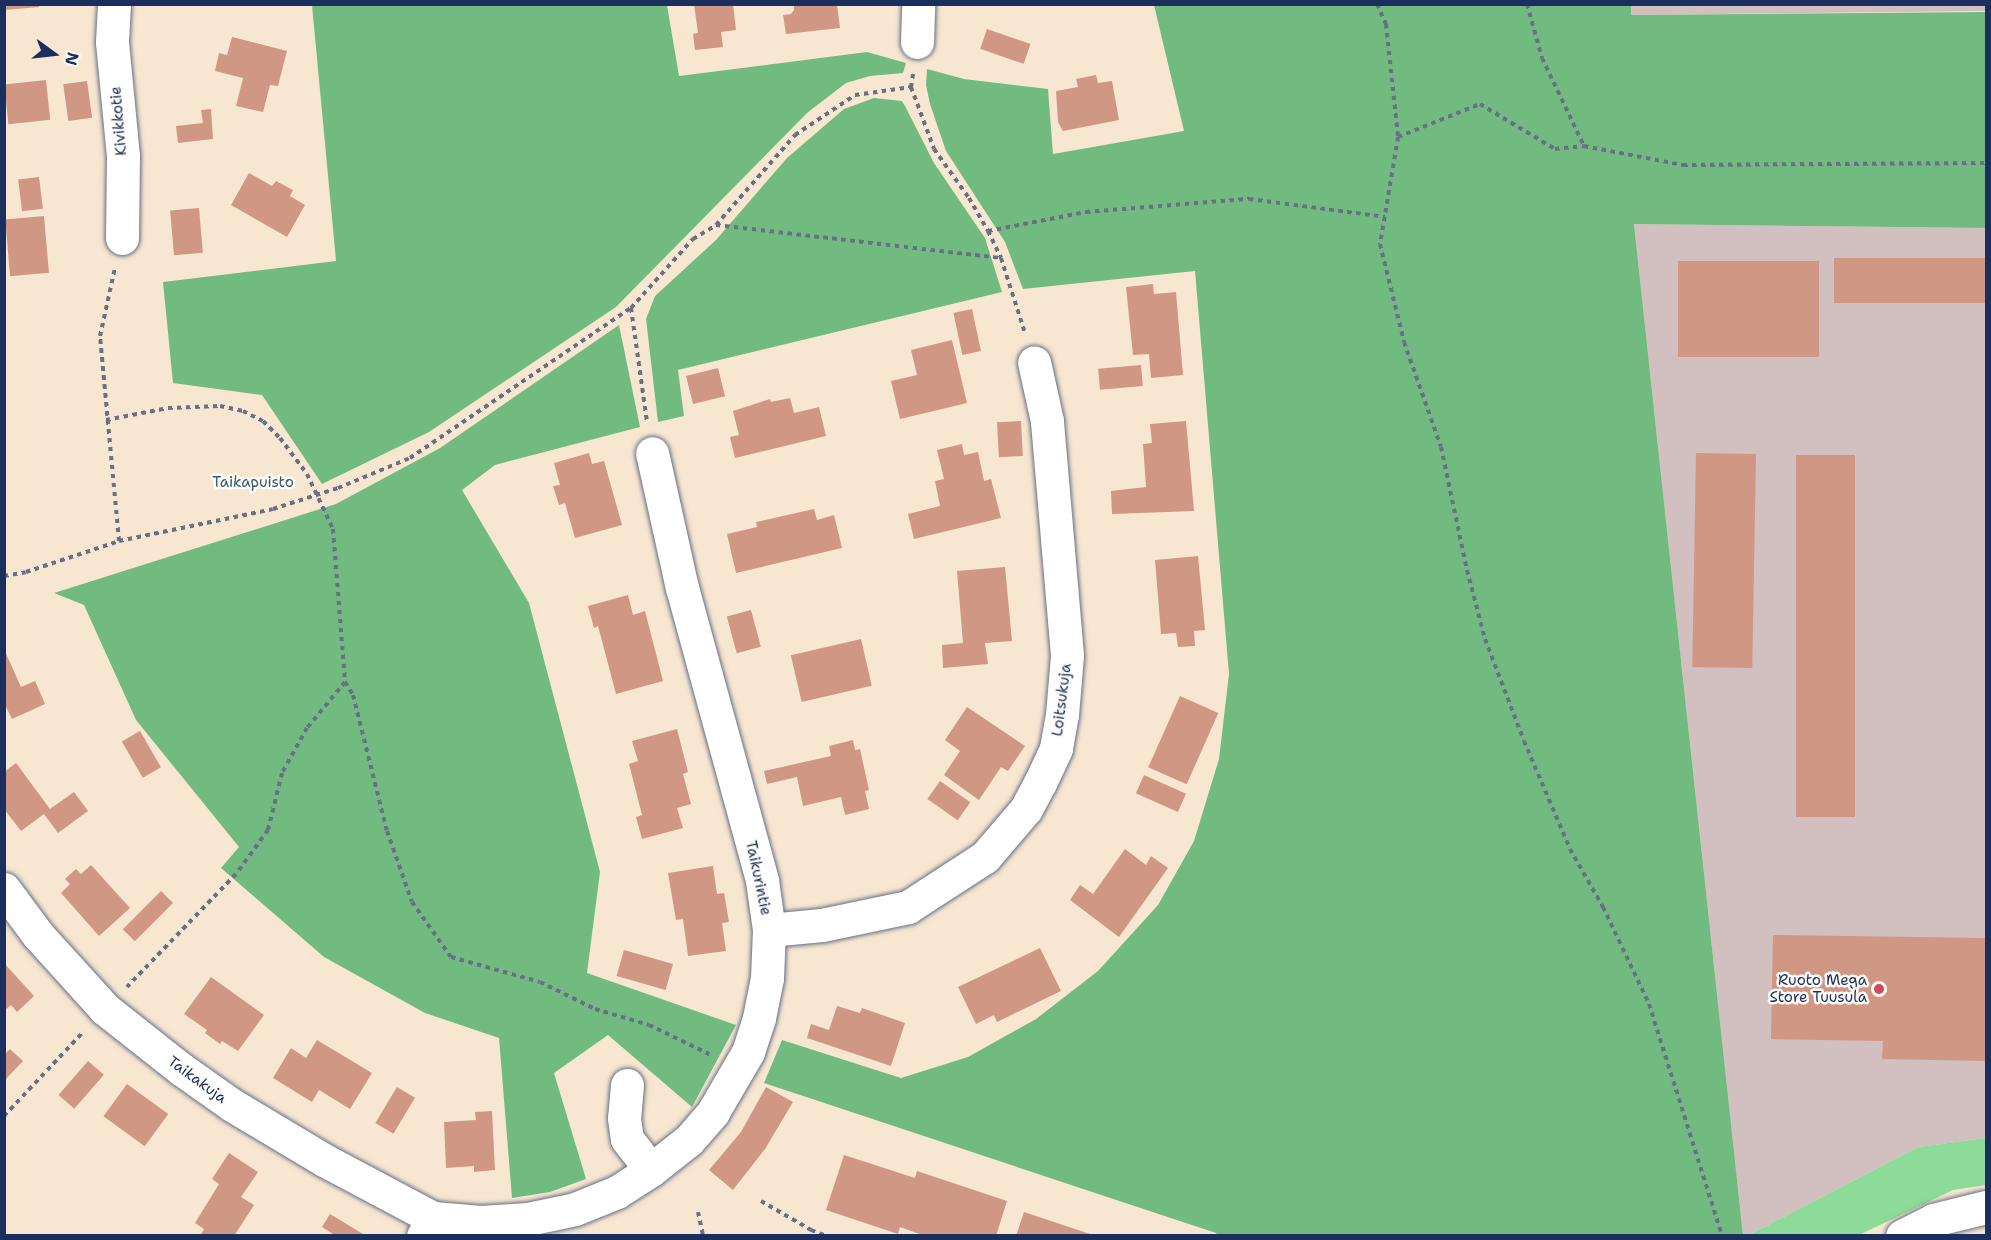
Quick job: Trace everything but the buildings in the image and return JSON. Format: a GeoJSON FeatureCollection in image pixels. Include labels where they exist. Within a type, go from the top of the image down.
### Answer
{"type":"FeatureCollection","features":[{"type":"Feature","properties":{"kind":"street","name":"Kivikkotie"},"geometry":{"type":"LineString","coordinates":[[114,4],[112,42],[123,156],[122,238]]}},
{"type":"Feature","properties":{"kind":"street"},"geometry":{"type":"LineString","coordinates":[[917,42],[918,4]]}},
{"type":"Feature","properties":{"kind":"street","name":"Loitsukuja"},"geometry":{"type":"LineString","coordinates":[[769,930],[822,925],[908,908],[985,856],[1026,809],[1040,783],[1056,748],[1062,715],[1067,655],[1047,421],[1034,362]]}},
{"type":"Feature","properties":{"kind":"street","name":"Taikurintie"},"geometry":{"type":"LineString","coordinates":[[428,1227],[528,1220],[575,1209],[616,1192],[651,1170],[689,1140],[714,1112],[748,1052],[759,1018],[767,978],[769,930],[762,880],[682,588],[652,453]]}},
{"type":"Feature","properties":{"kind":"street","name":"Taikakuja"},"geometry":{"type":"LineString","coordinates":[[4,889],[38,934],[105,1009],[181,1070],[232,1105],[324,1160],[428,1227]]}},
{"type":"Feature","properties":{"kind":"street"},"geometry":{"type":"LineString","coordinates":[[627,1085],[624,1118],[627,1139],[651,1170]]}},
{"type":"Feature","properties":{"kind":"street"},"geometry":{"type":"LineString","coordinates":[[1902,1236],[1933,1220],[1986,1207]]}},
{"type":"Feature","properties":{"kind":"path"},"geometry":{"type":"LineString","coordinates":[[1377,4],[1386,24],[1398,137],[1380,244],[1404,342],[1441,447],[1485,639],[1524,741],[1570,849],[1603,907],[1649,1004],[1722,1236]]}},
{"type":"Feature","properties":{"kind":"path"},"geometry":{"type":"LineString","coordinates":[[1527,4],[1542,58],[1584,146]]}},
{"type":"Feature","properties":{"kind":"path"},"geometry":{"type":"LineString","coordinates":[[917,42],[911,87],[934,149],[969,198],[1001,258],[1034,362]]}},
{"type":"Feature","properties":{"kind":"path"},"geometry":{"type":"LineString","coordinates":[[4,576],[26,572],[119,542],[219,522],[315,496],[410,458],[631,308],[693,239],[716,225],[795,135],[855,95],[911,87]]}},
{"type":"Feature","properties":{"kind":"path"},"geometry":{"type":"LineString","coordinates":[[1398,137],[1479,104],[1555,149],[1584,146],[1683,165],[1986,163]]}},
{"type":"Feature","properties":{"kind":"path"},"geometry":{"type":"LineString","coordinates":[[988,231],[1086,212],[1249,199],[1385,217]]}},
{"type":"Feature","properties":{"kind":"path"},"geometry":{"type":"LineString","coordinates":[[716,225],[1001,258]]}},
{"type":"Feature","properties":{"kind":"path"},"geometry":{"type":"LineString","coordinates":[[119,542],[100,336],[122,238]]}},
{"type":"Feature","properties":{"kind":"path"},"geometry":{"type":"LineString","coordinates":[[631,308],[652,453]]}},
{"type":"Feature","properties":{"kind":"path"},"geometry":{"type":"LineString","coordinates":[[106,420],[168,408],[220,406],[243,411],[263,421],[280,438],[307,474],[315,496],[333,529],[345,682],[353,695],[387,831],[412,902],[451,957],[540,982],[595,1010],[649,1025],[717,1058]]}},
{"type":"Feature","properties":{"kind":"path"},"geometry":{"type":"LineString","coordinates":[[236,874],[268,830],[282,773],[307,728],[345,682]]}},
{"type":"Feature","properties":{"kind":"path"},"geometry":{"type":"LineString","coordinates":[[761,1201],[811,1230],[827,1236]]}},
{"type":"Feature","properties":{"kind":"path"},"geometry":{"type":"LineString","coordinates":[[698,1212],[703,1236]]}},
{"type":"Feature","properties":{"kind":"shaded area"},"geometry":{"type":"Polygon","coordinates":[[[1986,4],[1986,11],[1631,15],[1631,5],[1986,4]]]}},
{"type":"Feature","properties":{"kind":"shaded area"},"geometry":{"type":"Polygon","coordinates":[[[1634,224],[1986,228],[1986,1138],[1918,1147],[1749,1235],[1743,1235],[1634,224]]]}},
{"type":"Feature","properties":{"kind":"green space"},"geometry":{"type":"Polygon","coordinates":[[[312,5],[667,5],[679,76],[867,52],[906,63],[903,73],[870,76],[846,83],[807,113],[616,307],[429,432],[322,484],[262,395],[173,383],[163,282],[336,261],[312,5]]]}},
{"type":"Feature","properties":{"kind":"green space"},"geometry":{"type":"Polygon","coordinates":[[[1154,5],[1631,5],[1631,15],[1986,12],[1986,228],[1634,224],[1743,1235],[1217,1235],[764,1083],[782,1040],[901,1078],[968,1057],[1036,1019],[1098,971],[1158,905],[1194,841],[1219,759],[1229,674],[1195,271],[1023,289],[1005,242],[946,151],[930,104],[926,85],[927,69],[964,79],[1048,89],[1053,154],[1184,131],[1154,5]]]}},
{"type":"Feature","properties":{"kind":"green space"},"geometry":{"type":"Polygon","coordinates":[[[874,98],[902,101],[934,163],[985,238],[1002,292],[678,370],[684,416],[658,422],[646,319],[655,296],[716,240],[787,158],[844,109],[874,98]]]}},
{"type":"Feature","properties":{"kind":"green space"},"geometry":{"type":"Polygon","coordinates":[[[619,325],[640,427],[495,465],[462,490],[529,603],[600,872],[587,973],[736,1025],[692,1107],[608,1035],[554,1073],[586,1179],[550,1192],[512,1198],[499,1038],[425,1013],[324,957],[221,868],[239,847],[136,720],[84,605],[54,593],[336,504],[440,448],[619,325]]]}},
{"type":"Feature","properties":{"kind":"green space"},"geometry":{"type":"Polygon","coordinates":[[[1986,1138],[1986,1185],[1953,1190],[1859,1235],[1749,1235],[1918,1147],[1986,1138]]]}},
{"type":"Feature","properties":{"kind":"place","name":"Ruoto Mega Store Tuusula"},"geometry":{"type":"Point","coordinates":[1879,989]}},
{"type":"Feature","properties":{"kind":"park label","name":"Taikapuisto"},"geometry":{"type":"Point","coordinates":[253,483]}}]}
